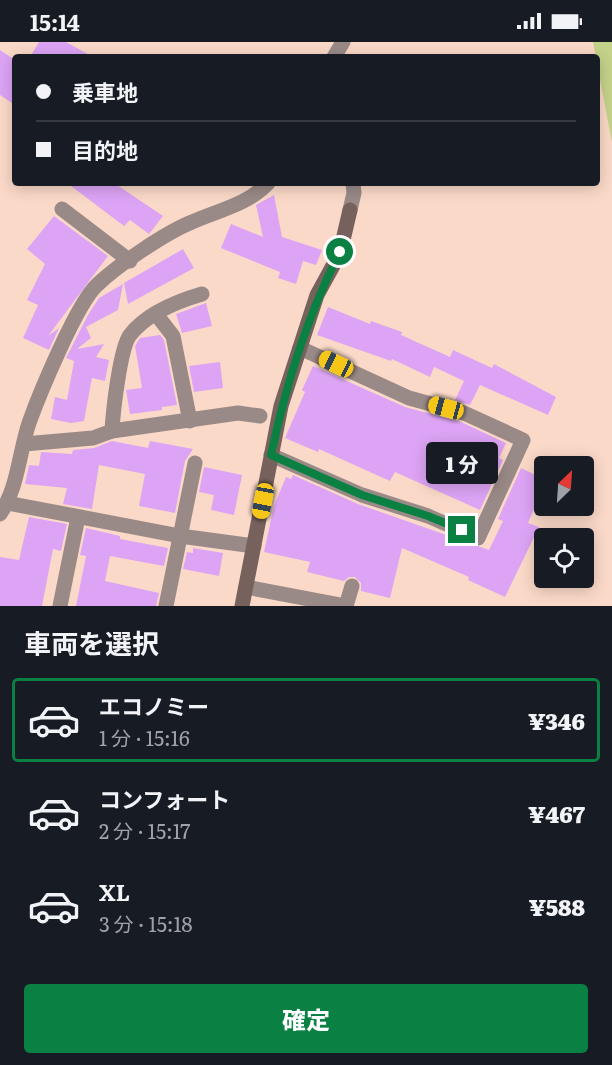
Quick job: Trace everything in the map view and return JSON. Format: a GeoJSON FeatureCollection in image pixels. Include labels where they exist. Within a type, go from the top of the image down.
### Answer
{"type":"FeatureCollection","features":[{"type":"Feature","properties":{"kind":"street"},"geometry":{"type":"LineString","coordinates":[[254,546],[180,536],[78,517],[4,509],[30,423],[87,298],[97,285],[191,222],[240,204],[264,186]]}},
{"type":"Feature","properties":{"kind":"street"},"geometry":{"type":"LineString","coordinates":[[242,606],[281,406],[317,295],[340,252],[354,193],[353,186]]}},
{"type":"Feature","properties":{"kind":"street"},"geometry":{"type":"LineString","coordinates":[[62,209],[130,261]]}},
{"type":"Feature","properties":{"kind":"street"},"geometry":{"type":"LineString","coordinates":[[112,431],[124,351],[130,335],[156,314],[180,300],[202,294]]}},
{"type":"Feature","properties":{"kind":"street"},"geometry":{"type":"LineString","coordinates":[[156,314],[173,336],[190,421]]}},
{"type":"Feature","properties":{"kind":"street"},"geometry":{"type":"LineString","coordinates":[[271,455],[362,495],[428,516],[478,538],[523,440],[464,413],[409,398],[300,348]]}},
{"type":"Feature","properties":{"kind":"street"},"geometry":{"type":"LineString","coordinates":[[24,444],[93,438],[112,431],[238,413],[260,416]]}},
{"type":"Feature","properties":{"kind":"street"},"geometry":{"type":"LineString","coordinates":[[166,606],[195,463]]}},
{"type":"Feature","properties":{"kind":"street"},"geometry":{"type":"LineString","coordinates":[[60,606],[78,517]]}},
{"type":"Feature","properties":{"kind":"street"},"geometry":{"type":"LineString","coordinates":[[246,587],[346,606],[352,586]]}},
{"type":"Feature","properties":{"kind":"green space"},"geometry":{"type":"Polygon","coordinates":[[[593,42],[612,42],[612,143],[600,79],[600,54],[595,54],[593,42]]]}},
{"type":"Feature","properties":{"kind":"building"},"geometry":{"type":"Polygon","coordinates":[[[39,42],[66,42],[88,54],[32,54],[39,42]]]}},
{"type":"Feature","properties":{"kind":"building"},"geometry":{"type":"Polygon","coordinates":[[[0,50],[12,58],[12,103],[0,95],[0,50]]]}},
{"type":"Feature","properties":{"kind":"building"},"geometry":{"type":"Polygon","coordinates":[[[71,186],[118,186],[163,216],[149,234],[130,220],[124,226],[71,186]]]}},
{"type":"Feature","properties":{"kind":"building"},"geometry":{"type":"Polygon","coordinates":[[[274,195],[282,237],[322,250],[316,265],[303,261],[296,284],[278,278],[280,272],[221,248],[231,224],[263,237],[256,205],[274,195]]]}},
{"type":"Feature","properties":{"kind":"building"},"geometry":{"type":"Polygon","coordinates":[[[54,216],[108,256],[48,336],[59,328],[49,350],[23,338],[38,305],[27,300],[45,264],[27,249],[54,216]]]}},
{"type":"Feature","properties":{"kind":"building"},"geometry":{"type":"Polygon","coordinates":[[[183,249],[194,268],[128,304],[124,283],[183,249]]]}},
{"type":"Feature","properties":{"kind":"building"},"geometry":{"type":"Polygon","coordinates":[[[123,284],[118,310],[86,327],[91,338],[77,349],[104,344],[96,357],[109,360],[105,381],[92,378],[84,421],[71,423],[51,419],[55,397],[67,400],[74,361],[66,358],[88,315],[99,298],[123,284]]]}},
{"type":"Feature","properties":{"kind":"building"},"geometry":{"type":"Polygon","coordinates":[[[206,303],[212,326],[182,333],[176,314],[206,303]]]}},
{"type":"Feature","properties":{"kind":"building"},"geometry":{"type":"Polygon","coordinates":[[[328,307],[370,324],[371,321],[402,332],[401,335],[450,357],[453,350],[492,368],[494,364],[556,397],[548,415],[480,385],[470,405],[455,400],[464,381],[434,367],[430,377],[392,359],[391,361],[317,335],[328,307]]]}},
{"type":"Feature","properties":{"kind":"building"},"geometry":{"type":"Polygon","coordinates":[[[160,335],[164,340],[177,405],[162,407],[162,410],[130,414],[126,390],[142,388],[135,346],[140,338],[160,335]]]}},
{"type":"Feature","properties":{"kind":"building"},"geometry":{"type":"Polygon","coordinates":[[[220,362],[223,388],[194,392],[189,366],[220,362]]]}},
{"type":"Feature","properties":{"kind":"building"},"geometry":{"type":"Polygon","coordinates":[[[313,366],[405,407],[461,422],[506,443],[499,458],[503,460],[480,510],[395,472],[390,481],[319,449],[318,452],[285,438],[305,392],[302,390],[313,366]]]}},
{"type":"Feature","properties":{"kind":"building"},"geometry":{"type":"Polygon","coordinates":[[[112,441],[148,448],[150,441],[193,449],[185,461],[175,513],[139,506],[145,474],[99,465],[92,509],[63,504],[67,488],[25,484],[29,465],[39,466],[41,452],[72,454],[73,450],[94,448],[112,441]]]}},
{"type":"Feature","properties":{"kind":"building"},"geometry":{"type":"Polygon","coordinates":[[[204,467],[242,475],[234,515],[211,510],[214,495],[199,492],[204,467]]]}},
{"type":"Feature","properties":{"kind":"building"},"geometry":{"type":"Polygon","coordinates":[[[521,468],[534,474],[534,509],[528,523],[539,527],[534,528],[534,537],[505,597],[468,580],[469,577],[402,548],[390,598],[361,591],[361,583],[355,577],[349,577],[344,581],[307,572],[310,562],[264,552],[274,506],[286,477],[291,479],[293,475],[358,504],[489,550],[503,521],[498,519],[521,468]]]}},
{"type":"Feature","properties":{"kind":"building"},"geometry":{"type":"Polygon","coordinates":[[[29,517],[67,524],[61,551],[53,549],[42,606],[0,606],[0,557],[19,560],[29,517]]]}},
{"type":"Feature","properties":{"kind":"building"},"geometry":{"type":"Polygon","coordinates":[[[86,528],[120,536],[120,539],[168,548],[164,566],[110,556],[105,581],[159,593],[156,606],[76,606],[86,556],[80,555],[86,528]]]}},
{"type":"Feature","properties":{"kind":"building"},"geometry":{"type":"Polygon","coordinates":[[[193,548],[223,553],[219,576],[183,569],[187,552],[193,553],[193,548]]]}},
{"type":"Feature","properties":{"kind":"route"},"geometry":{"type":"LineString","coordinates":[[340,252],[317,295],[281,406],[271,455],[362,495],[428,516],[462,530]]}}]}
